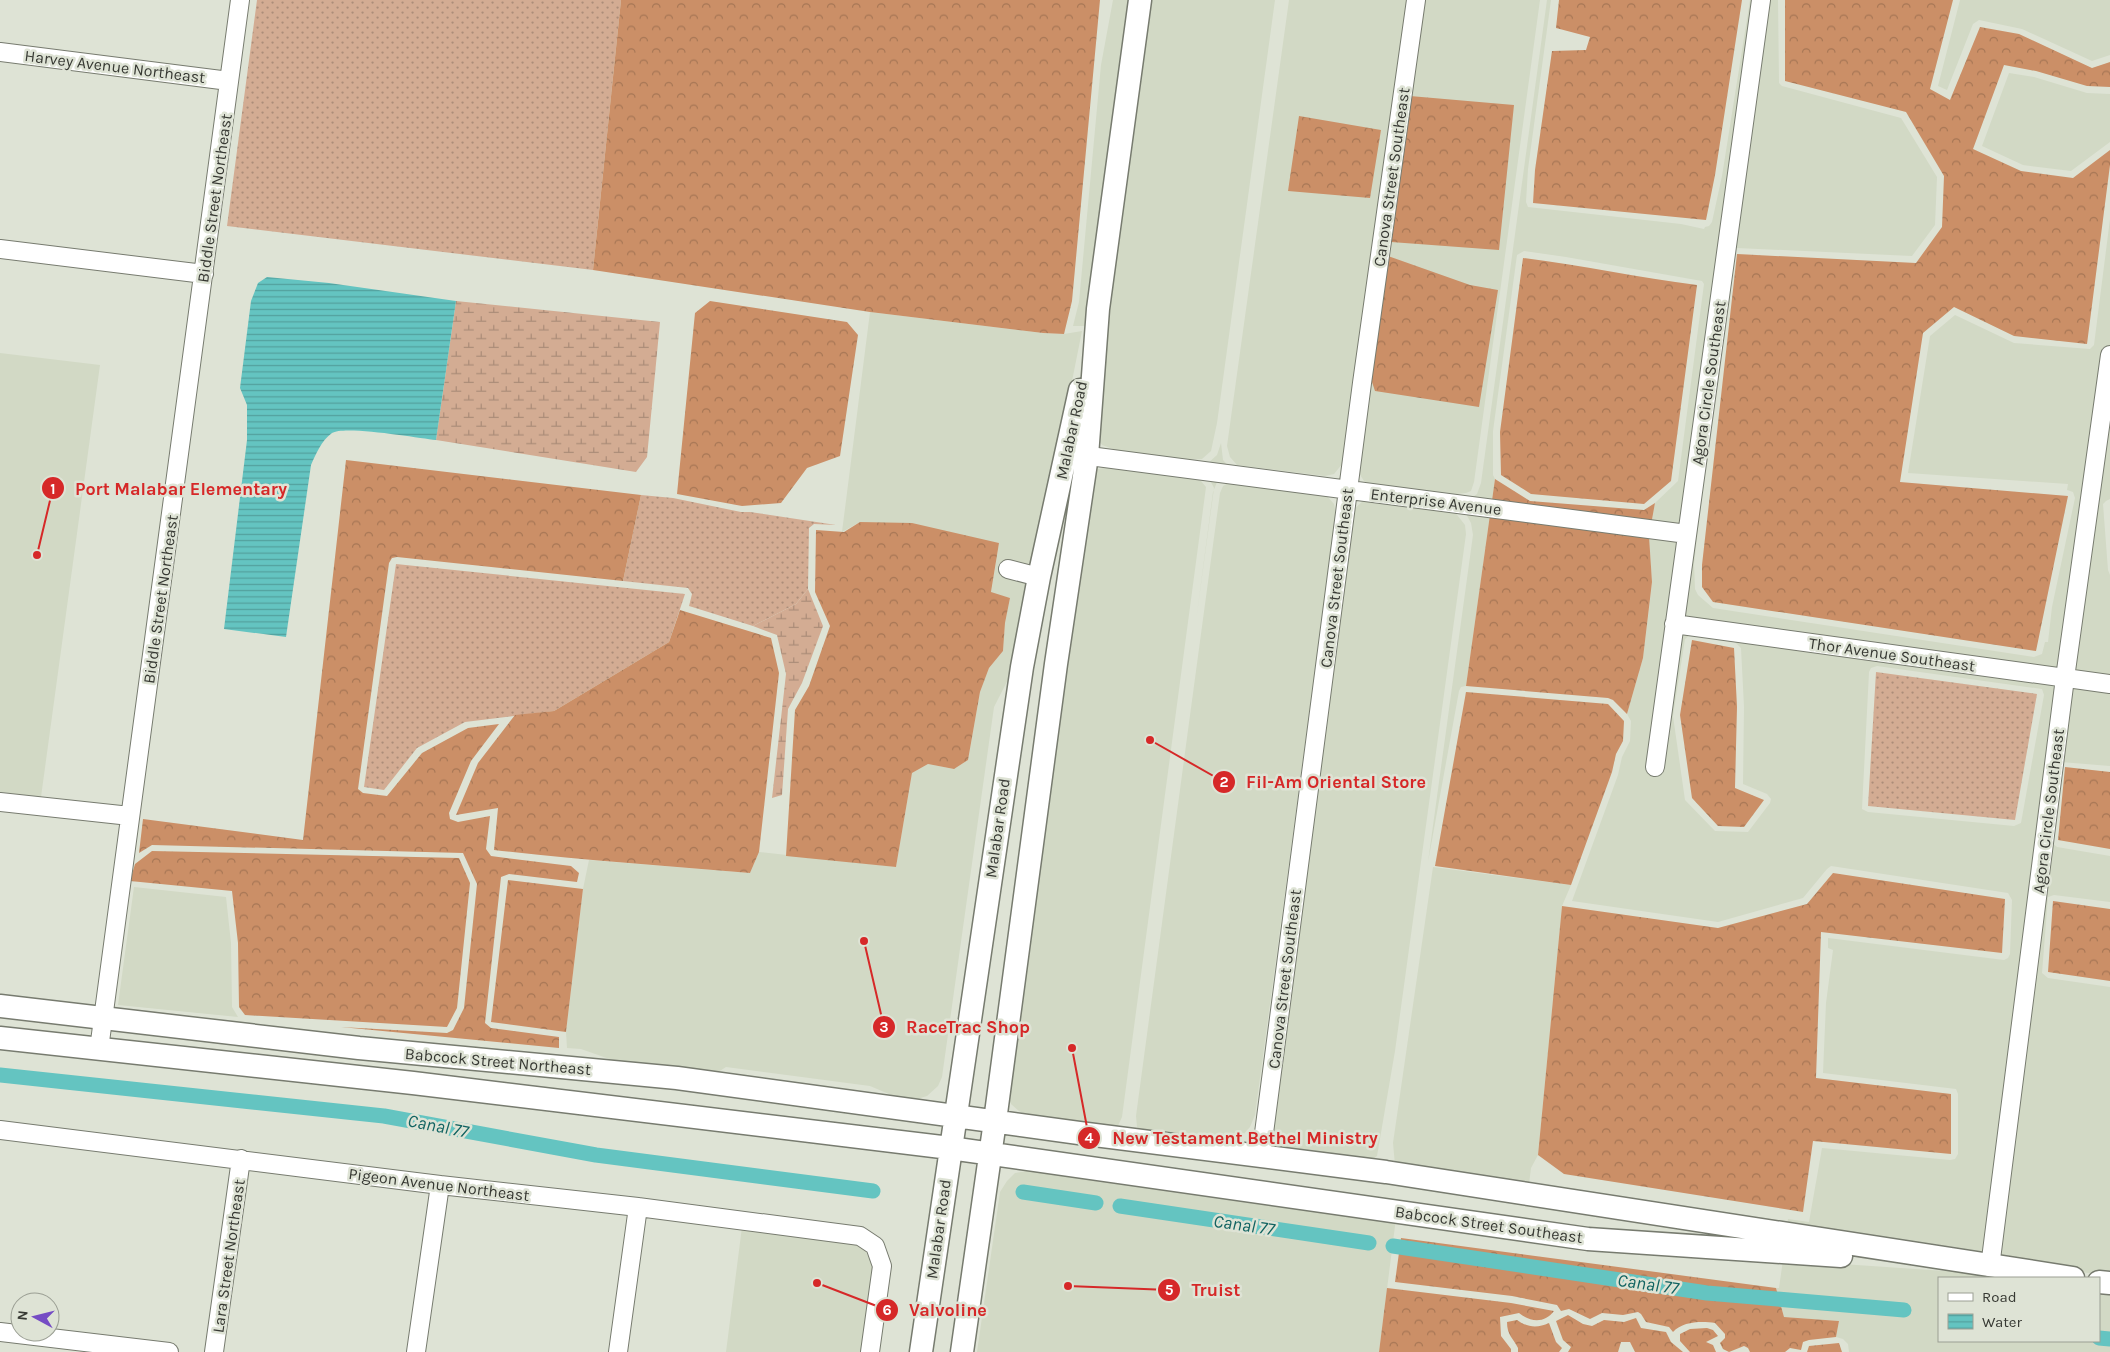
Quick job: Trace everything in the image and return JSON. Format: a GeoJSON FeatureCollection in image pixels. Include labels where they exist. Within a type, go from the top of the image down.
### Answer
{"type":"FeatureCollection","features":[{"type":"Feature","properties":{"kind":"main road","name":"Malabar Road"},"geometry":{"type":"LineString","coordinates":[[962,1352],[991,1153],[1052,699],[1077,454],[1140,0]]}},
{"type":"Feature","properties":{"kind":"main road","name":"Malabar Road"},"geometry":{"type":"LineString","coordinates":[[921,1352],[954,1116],[1022,667],[1039,577],[1077,454]]}},
{"type":"Feature","properties":{"kind":"main road"},"geometry":{"type":"LineString","coordinates":[[1039,577],[1056,586],[1059,594],[1048,679],[1052,699]]}},
{"type":"Feature","properties":{"kind":"main road","name":"Babcock Street Northeast"},"geometry":{"type":"LineString","coordinates":[[0,1006],[359,1048],[677,1078],[995,1122]]}},
{"type":"Feature","properties":{"kind":"main road","name":"Babcock Street Northeast"},"geometry":{"type":"LineString","coordinates":[[0,1038],[413,1083],[991,1153]]}},
{"type":"Feature","properties":{"kind":"main road"},"geometry":{"type":"LineString","coordinates":[[413,1083],[455,1068],[458,1057]]}},
{"type":"Feature","properties":{"kind":"main road","name":"Babcock Street Southeast"},"geometry":{"type":"LineString","coordinates":[[995,1122],[1261,1156],[1547,1196],[1990,1267],[2065,1277]]}},
{"type":"Feature","properties":{"kind":"main road","name":"Babcock Street Southeast"},"geometry":{"type":"LineString","coordinates":[[991,1153],[1588,1238],[1990,1267]]}},
{"type":"Feature","properties":{"kind":"street","name":"Biddle Street Northeast"},"geometry":{"type":"LineString","coordinates":[[98,1049],[240,0]]}},
{"type":"Feature","properties":{"kind":"street","name":"Canova Street Southeast"},"geometry":{"type":"LineString","coordinates":[[1261,1156],[1348,490],[1416,0]]}},
{"type":"Feature","properties":{"kind":"street","name":"Agora Circle Southeast"},"geometry":{"type":"LineString","coordinates":[[1655,766],[1760,0]]}},
{"type":"Feature","properties":{"kind":"street","name":"Harvey Avenue Northeast"},"geometry":{"type":"LineString","coordinates":[[0,52],[229,81]]}},
{"type":"Feature","properties":{"kind":"street"},"geometry":{"type":"LineString","coordinates":[[0,249],[204,274]]}},
{"type":"Feature","properties":{"kind":"street","name":"Agora Circle Southeast"},"geometry":{"type":"LineString","coordinates":[[1990,1267],[2065,678],[2110,355]]}},
{"type":"Feature","properties":{"kind":"street","name":"Enterprise Avenue"},"geometry":{"type":"LineString","coordinates":[[1077,454],[1687,534]]}},
{"type":"Feature","properties":{"kind":"street"},"geometry":{"type":"LineString","coordinates":[[1008,569],[1039,577]]}},
{"type":"Feature","properties":{"kind":"street","name":"Thor Avenue Southeast"},"geometry":{"type":"LineString","coordinates":[[1674,624],[2110,684]]}},
{"type":"Feature","properties":{"kind":"street"},"geometry":{"type":"LineString","coordinates":[[0,802],[130,816]]}},
{"type":"Feature","properties":{"kind":"street","name":"Pigeon Avenue Northeast"},"geometry":{"type":"LineString","coordinates":[[0,1130],[440,1185],[638,1207],[860,1236],[875,1246],[882,1266],[870,1352]]}},
{"type":"Feature","properties":{"kind":"street","name":"Lara Street Northeast"},"geometry":{"type":"LineString","coordinates":[[214,1352],[241,1159]]}},
{"type":"Feature","properties":{"kind":"street"},"geometry":{"type":"LineString","coordinates":[[416,1352],[440,1185]]}},
{"type":"Feature","properties":{"kind":"street"},"geometry":{"type":"LineString","coordinates":[[618,1352],[638,1207]]}},
{"type":"Feature","properties":{"kind":"street"},"geometry":{"type":"LineString","coordinates":[[0,1332],[169,1352]]}},
{"type":"Feature","properties":{"kind":"shaded area"},"geometry":{"type":"Polygon","coordinates":[[[1113,0],[1132,0],[1086,326],[1073,326],[1079,302],[1101,65],[1113,0]]]}},
{"type":"Feature","properties":{"kind":"shaded area"},"geometry":{"type":"Polygon","coordinates":[[[1149,0],[1275,0],[1217,423],[1211,451],[1202,459],[1188,460],[1116,450],[1102,445],[1094,433],[1094,397],[1149,0]]]}},
{"type":"Feature","properties":{"kind":"shaded area"},"geometry":{"type":"Polygon","coordinates":[[[1289,0],[1407,0],[1343,463],[1334,474],[1325,476],[1237,465],[1230,457],[1227,446],[1289,0]]]}},
{"type":"Feature","properties":{"kind":"shaded area"},"geometry":{"type":"Polygon","coordinates":[[[1421,0],[1540,0],[1474,482],[1471,491],[1456,494],[1368,484],[1357,470],[1421,0]]]}},
{"type":"Feature","properties":{"kind":"shaded area"},"geometry":{"type":"Polygon","coordinates":[[[1547,0],[1551,0],[1528,169],[1526,202],[1528,207],[1681,224],[1704,229],[1712,222],[1722,176],[1750,0],[1778,0],[1779,83],[1782,86],[1901,118],[1937,177],[1935,225],[1912,256],[1737,248],[1730,252],[1694,564],[1695,589],[1698,595],[1713,608],[2034,657],[2042,654],[2045,642],[2048,642],[2052,607],[2075,498],[2073,492],[2067,490],[2068,484],[1908,473],[1930,336],[1955,315],[2014,343],[2090,349],[2094,345],[2110,219],[2110,499],[2103,504],[2110,575],[2110,766],[2061,762],[2052,843],[2057,847],[2110,856],[2110,902],[2054,895],[2048,897],[2042,973],[2048,978],[2110,987],[2110,1276],[1787,1227],[1788,1219],[1809,1222],[1822,1148],[1950,1160],[1955,1159],[1958,1154],[1958,1094],[1956,1089],[1823,1073],[1826,1003],[1833,950],[1828,948],[1828,938],[2004,960],[2010,954],[2012,900],[2008,893],[1831,866],[1803,898],[1718,922],[1572,901],[1618,775],[1622,757],[1630,741],[1631,721],[1627,714],[1643,658],[1652,583],[1649,536],[1655,503],[1678,481],[1704,284],[1702,281],[1524,251],[1517,255],[1493,431],[1493,475],[1495,479],[1466,686],[1461,687],[1459,691],[1428,862],[1473,535],[1471,523],[1465,512],[1369,494],[1341,502],[1333,492],[1226,476],[1217,482],[1214,490],[1206,476],[1100,451],[1207,464],[1217,455],[1221,443],[1223,460],[1231,469],[1336,480],[1343,475],[1357,484],[1470,499],[1477,494],[1481,483],[1547,0]],[[1691,634],[1685,639],[1673,716],[1685,800],[1715,831],[1748,832],[1771,799],[1767,794],[1743,784],[1744,707],[1741,648],[1735,642],[1691,634]],[[1877,666],[1871,668],[1869,672],[1862,809],[1868,812],[2014,826],[2021,823],[2044,695],[2042,689],[1877,666]]]}},
{"type":"Feature","properties":{"kind":"shaded area"},"geometry":{"type":"Polygon","coordinates":[[[1960,0],[2110,0],[2110,55],[2092,61],[2022,29],[1979,20],[1973,24],[1947,90],[1938,86],[1960,0]]]}},
{"type":"Feature","properties":{"kind":"shaded area"},"geometry":{"type":"Polygon","coordinates":[[[2009,73],[2034,77],[2087,93],[2110,94],[2110,142],[2071,171],[2023,165],[1982,146],[2009,73]]]}},
{"type":"Feature","properties":{"kind":"shaded area"},"geometry":{"type":"Polygon","coordinates":[[[870,312],[1043,333],[1064,334],[1082,331],[1015,666],[994,707],[942,1077],[938,1086],[927,1096],[914,1100],[896,1097],[870,1086],[726,1067],[715,1074],[618,1062],[581,1049],[567,1048],[566,1032],[583,889],[589,860],[750,873],[759,852],[896,867],[912,773],[928,764],[954,769],[968,760],[980,692],[989,668],[1003,651],[1005,623],[1010,598],[991,593],[999,543],[860,522],[842,532],[870,312]]]}},
{"type":"Feature","properties":{"kind":"shaded area"},"geometry":{"type":"Polygon","coordinates":[[[0,353],[100,365],[41,797],[0,792],[0,353]]]}},
{"type":"Feature","properties":{"kind":"shaded area"},"geometry":{"type":"Polygon","coordinates":[[[1115,466],[1193,477],[1201,481],[1206,487],[1122,1117],[1117,1128],[1031,1117],[1019,1111],[1011,1104],[1006,1094],[1086,481],[1098,469],[1115,466]]]}},
{"type":"Feature","properties":{"kind":"shaded area"},"geometry":{"type":"Polygon","coordinates":[[[1230,482],[1327,496],[1334,504],[1336,514],[1255,1115],[1250,1127],[1243,1135],[1233,1141],[1225,1142],[1141,1131],[1137,1127],[1136,1116],[1220,493],[1223,486],[1230,482]]]}},
{"type":"Feature","properties":{"kind":"shaded area"},"geometry":{"type":"Polygon","coordinates":[[[1214,490],[1196,621],[1213,492],[1214,490]]]}},
{"type":"Feature","properties":{"kind":"shaded area"},"geometry":{"type":"Polygon","coordinates":[[[1370,500],[1454,511],[1465,525],[1466,534],[1395,1051],[1377,1156],[1370,1161],[1286,1150],[1275,1143],[1269,1128],[1353,510],[1363,501],[1370,500]]]}},
{"type":"Feature","properties":{"kind":"shaded area"},"geometry":{"type":"Polygon","coordinates":[[[1433,867],[1571,885],[1562,906],[1538,1155],[1531,1168],[1529,1184],[1395,1165],[1393,1143],[1433,867]]]}},
{"type":"Feature","properties":{"kind":"shaded area"},"geometry":{"type":"Polygon","coordinates":[[[134,887],[226,897],[231,943],[232,1007],[238,1017],[118,1005],[134,887]]]}},
{"type":"Feature","properties":{"kind":"shaded area"},"geometry":{"type":"Polygon","coordinates":[[[1035,1170],[1396,1218],[1379,1352],[977,1352],[1000,1192],[1015,1173],[1035,1170]]]}},
{"type":"Feature","properties":{"kind":"shaded area"},"geometry":{"type":"Polygon","coordinates":[[[742,1227],[856,1242],[865,1250],[873,1266],[862,1352],[726,1352],[742,1227]]]}},
{"type":"Feature","properties":{"kind":"shaded area"},"geometry":{"type":"Polygon","coordinates":[[[1783,1260],[2012,1277],[1938,1277],[1938,1342],[2100,1342],[2100,1289],[2110,1291],[2110,1352],[1849,1352],[1848,1344],[1843,1339],[1836,1337],[1839,1321],[1784,1317],[1776,1288],[1779,1288],[1783,1260]]]}},
{"type":"Feature","properties":{"kind":"green space"},"geometry":{"type":"Polygon","coordinates":[[[257,0],[621,0],[593,270],[227,226],[257,0]]]}},
{"type":"Feature","properties":{"kind":"green space"},"geometry":{"type":"Polygon","coordinates":[[[621,0],[1100,0],[1072,301],[1064,334],[870,312],[593,270],[621,0]]]}},
{"type":"Feature","properties":{"kind":"green space"},"geometry":{"type":"Polygon","coordinates":[[[1559,0],[1742,0],[1715,175],[1706,220],[1533,203],[1535,170],[1552,51],[1586,50],[1590,37],[1556,28],[1559,0]]]}},
{"type":"Feature","properties":{"kind":"green space"},"geometry":{"type":"Polygon","coordinates":[[[1785,0],[1953,0],[1930,89],[1950,100],[1980,27],[2019,34],[2092,68],[2110,62],[2110,87],[2087,86],[2036,71],[2004,65],[1973,149],[2021,171],[2073,178],[2110,150],[2110,165],[2087,344],[2014,336],[1954,307],[1923,333],[1900,482],[2068,496],[2036,651],[1713,602],[1702,587],[1702,565],[1737,254],[1916,263],[1942,227],[1944,176],[1906,112],[1785,81],[1785,0]]]}},
{"type":"Feature","properties":{"kind":"green space"},"geometry":{"type":"Polygon","coordinates":[[[1410,96],[1514,105],[1499,250],[1391,242],[1410,96]]]}},
{"type":"Feature","properties":{"kind":"green space"},"geometry":{"type":"Polygon","coordinates":[[[1299,116],[1381,130],[1370,198],[1288,191],[1299,116]]]}},
{"type":"Feature","properties":{"kind":"green space"},"geometry":{"type":"Polygon","coordinates":[[[1388,256],[1470,285],[1498,290],[1479,407],[1375,391],[1371,379],[1388,256]]]}},
{"type":"Feature","properties":{"kind":"green space"},"geometry":{"type":"Polygon","coordinates":[[[1523,258],[1697,285],[1671,481],[1644,504],[1531,494],[1501,475],[1500,432],[1523,258]]]}},
{"type":"Feature","properties":{"kind":"green space"},"geometry":{"type":"Polygon","coordinates":[[[456,301],[660,322],[647,457],[636,472],[436,440],[456,301]]]}},
{"type":"Feature","properties":{"kind":"green space"},"geometry":{"type":"Polygon","coordinates":[[[710,301],[847,322],[858,335],[840,456],[807,468],[781,503],[742,506],[677,494],[695,313],[710,301]]]}},
{"type":"Feature","properties":{"kind":"green space"},"geometry":{"type":"Polygon","coordinates":[[[346,460],[641,495],[623,581],[397,557],[392,558],[389,563],[358,789],[363,793],[387,796],[422,753],[468,728],[499,724],[471,761],[449,813],[450,819],[458,822],[490,816],[486,849],[491,856],[571,866],[579,873],[577,882],[509,874],[501,877],[485,1023],[491,1028],[559,1037],[559,1048],[341,1027],[447,1033],[453,1030],[464,1008],[477,884],[463,853],[152,845],[139,853],[143,819],[303,840],[346,460]]]}},
{"type":"Feature","properties":{"kind":"green space"},"geometry":{"type":"Polygon","coordinates":[[[1495,479],[1530,501],[1644,510],[1655,503],[1649,536],[1652,582],[1643,658],[1627,714],[1613,700],[1608,698],[1466,686],[1495,479]]]}},
{"type":"Feature","properties":{"kind":"green space"},"geometry":{"type":"Polygon","coordinates":[[[641,495],[673,498],[741,512],[836,525],[814,524],[809,528],[808,589],[796,604],[753,626],[689,606],[692,594],[688,588],[623,581],[641,495]]]}},
{"type":"Feature","properties":{"kind":"green space"},"geometry":{"type":"Polygon","coordinates":[[[860,522],[912,523],[999,543],[991,592],[1010,598],[1005,623],[1003,651],[989,668],[980,692],[968,760],[954,769],[928,764],[912,773],[896,867],[786,856],[795,710],[809,686],[830,626],[815,592],[816,530],[844,532],[860,522]]]}},
{"type":"Feature","properties":{"kind":"green space"},"geometry":{"type":"Polygon","coordinates":[[[396,564],[685,594],[669,642],[554,711],[465,722],[417,748],[384,790],[364,787],[396,564]]]}},
{"type":"Feature","properties":{"kind":"green space"},"geometry":{"type":"Polygon","coordinates":[[[808,589],[823,626],[802,683],[788,709],[782,795],[772,798],[786,674],[777,635],[753,626],[796,604],[808,589]]]}},
{"type":"Feature","properties":{"kind":"green space"},"geometry":{"type":"Polygon","coordinates":[[[680,610],[771,638],[779,673],[759,852],[750,873],[494,850],[498,808],[456,815],[478,763],[515,715],[554,711],[669,642],[680,610]]]}},
{"type":"Feature","properties":{"kind":"green space"},"geometry":{"type":"Polygon","coordinates":[[[1692,640],[1734,648],[1737,707],[1735,788],[1764,800],[1744,827],[1718,826],[1692,798],[1680,715],[1692,640]]]}},
{"type":"Feature","properties":{"kind":"green space"},"geometry":{"type":"Polygon","coordinates":[[[1876,672],[2037,694],[2015,820],[1868,806],[1876,672]]]}},
{"type":"Feature","properties":{"kind":"green space"},"geometry":{"type":"Polygon","coordinates":[[[1466,692],[1608,704],[1624,721],[1623,741],[1616,754],[1612,772],[1571,885],[1435,866],[1466,692]]]}},
{"type":"Feature","properties":{"kind":"green space"},"geometry":{"type":"Polygon","coordinates":[[[2065,767],[2110,772],[2110,849],[2058,840],[2065,767]]]}},
{"type":"Feature","properties":{"kind":"green space"},"geometry":{"type":"Polygon","coordinates":[[[152,851],[459,858],[470,883],[457,1008],[447,1027],[245,1015],[239,1007],[238,943],[232,891],[130,881],[135,864],[152,851]]]}},
{"type":"Feature","properties":{"kind":"green space"},"geometry":{"type":"Polygon","coordinates":[[[1833,873],[2005,899],[2002,953],[1821,932],[1816,1078],[1951,1094],[1951,1154],[1813,1141],[1803,1212],[1564,1174],[1538,1155],[1562,906],[1718,928],[1807,904],[1833,873]]]}},
{"type":"Feature","properties":{"kind":"green space"},"geometry":{"type":"Polygon","coordinates":[[[508,880],[583,889],[566,1032],[491,1022],[508,880]]]}},
{"type":"Feature","properties":{"kind":"green space"},"geometry":{"type":"Polygon","coordinates":[[[2053,901],[2110,909],[2110,981],[2048,972],[2053,901]]]}},
{"type":"Feature","properties":{"kind":"green space"},"geometry":{"type":"Polygon","coordinates":[[[1401,1238],[1776,1288],[1784,1317],[1839,1321],[1836,1337],[1803,1342],[1801,1350],[1790,1348],[1785,1352],[1750,1352],[1744,1346],[1729,1352],[1723,1349],[1720,1343],[1725,1338],[1725,1334],[1715,1323],[1699,1322],[1687,1324],[1673,1332],[1669,1327],[1646,1322],[1638,1312],[1623,1315],[1602,1313],[1590,1319],[1569,1309],[1561,1311],[1557,1305],[1512,1296],[1395,1282],[1401,1238]]]}},
{"type":"Feature","properties":{"kind":"green space"},"geometry":{"type":"Polygon","coordinates":[[[1387,1288],[1511,1303],[1554,1311],[1541,1320],[1532,1320],[1519,1313],[1500,1317],[1501,1336],[1511,1349],[1511,1352],[1379,1352],[1387,1288]]]}},
{"type":"Feature","properties":{"kind":"green space"},"geometry":{"type":"Polygon","coordinates":[[[1568,1315],[1583,1324],[1592,1326],[1604,1320],[1624,1322],[1636,1318],[1641,1328],[1666,1332],[1671,1342],[1683,1352],[1635,1352],[1630,1342],[1621,1342],[1618,1352],[1568,1352],[1571,1347],[1563,1340],[1556,1321],[1568,1315]]]}},
{"type":"Feature","properties":{"kind":"green space"},"geometry":{"type":"Polygon","coordinates":[[[1517,1320],[1525,1325],[1533,1326],[1549,1323],[1556,1342],[1562,1348],[1559,1352],[1518,1352],[1518,1348],[1507,1326],[1507,1322],[1517,1320]]]}},
{"type":"Feature","properties":{"kind":"green space"},"geometry":{"type":"Polygon","coordinates":[[[1707,1328],[1713,1330],[1718,1336],[1706,1342],[1713,1345],[1716,1352],[1690,1352],[1680,1341],[1680,1334],[1690,1329],[1707,1328]]]}},
{"type":"Feature","properties":{"kind":"green space"},"geometry":{"type":"Polygon","coordinates":[[[1839,1343],[1842,1352],[1807,1352],[1809,1346],[1839,1343]]]}},
{"type":"Feature","properties":{"kind":"water"},"geometry":{"type":"Polygon","coordinates":[[[267,277],[329,283],[456,301],[436,440],[365,431],[339,431],[328,436],[317,452],[311,465],[286,637],[224,629],[247,440],[247,405],[240,388],[251,301],[258,283],[267,277]]]}},
{"type":"Feature","properties":{"kind":"waterway","name":"Canal 77"},"geometry":{"type":"LineString","coordinates":[[0,1075],[384,1116],[596,1155],[873,1191]]}},
{"type":"Feature","properties":{"kind":"waterway","name":"Canal 77"},"geometry":{"type":"LineString","coordinates":[[1023,1192],[1096,1203]]}},
{"type":"Feature","properties":{"kind":"waterway","name":"Canal 77"},"geometry":{"type":"LineString","coordinates":[[1120,1206],[1369,1243]]}},
{"type":"Feature","properties":{"kind":"waterway","name":"Canal 77"},"geometry":{"type":"LineString","coordinates":[[1393,1246],[1707,1293],[1904,1310]]}},
{"type":"Feature","properties":{"kind":"waterway","name":"Canal 77"},"geometry":{"type":"LineString","coordinates":[[2100,1338],[2110,1339]]}},
{"type":"Feature","properties":{"kind":"place","name":"Port Malabar Elementary"},"geometry":{"type":"Point","coordinates":[37,555]}},
{"type":"Feature","properties":{"kind":"place","name":"Fil-Am Oriental Store"},"geometry":{"type":"Point","coordinates":[1150,740]}},
{"type":"Feature","properties":{"kind":"place","name":"RaceTrac Shop"},"geometry":{"type":"Point","coordinates":[864,941]}},
{"type":"Feature","properties":{"kind":"place","name":"New Testament Bethel Ministry"},"geometry":{"type":"Point","coordinates":[1072,1048]}},
{"type":"Feature","properties":{"kind":"place","name":"Valvoline"},"geometry":{"type":"Point","coordinates":[817,1283]}},
{"type":"Feature","properties":{"kind":"place","name":"Truist"},"geometry":{"type":"Point","coordinates":[1068,1286]}}]}
